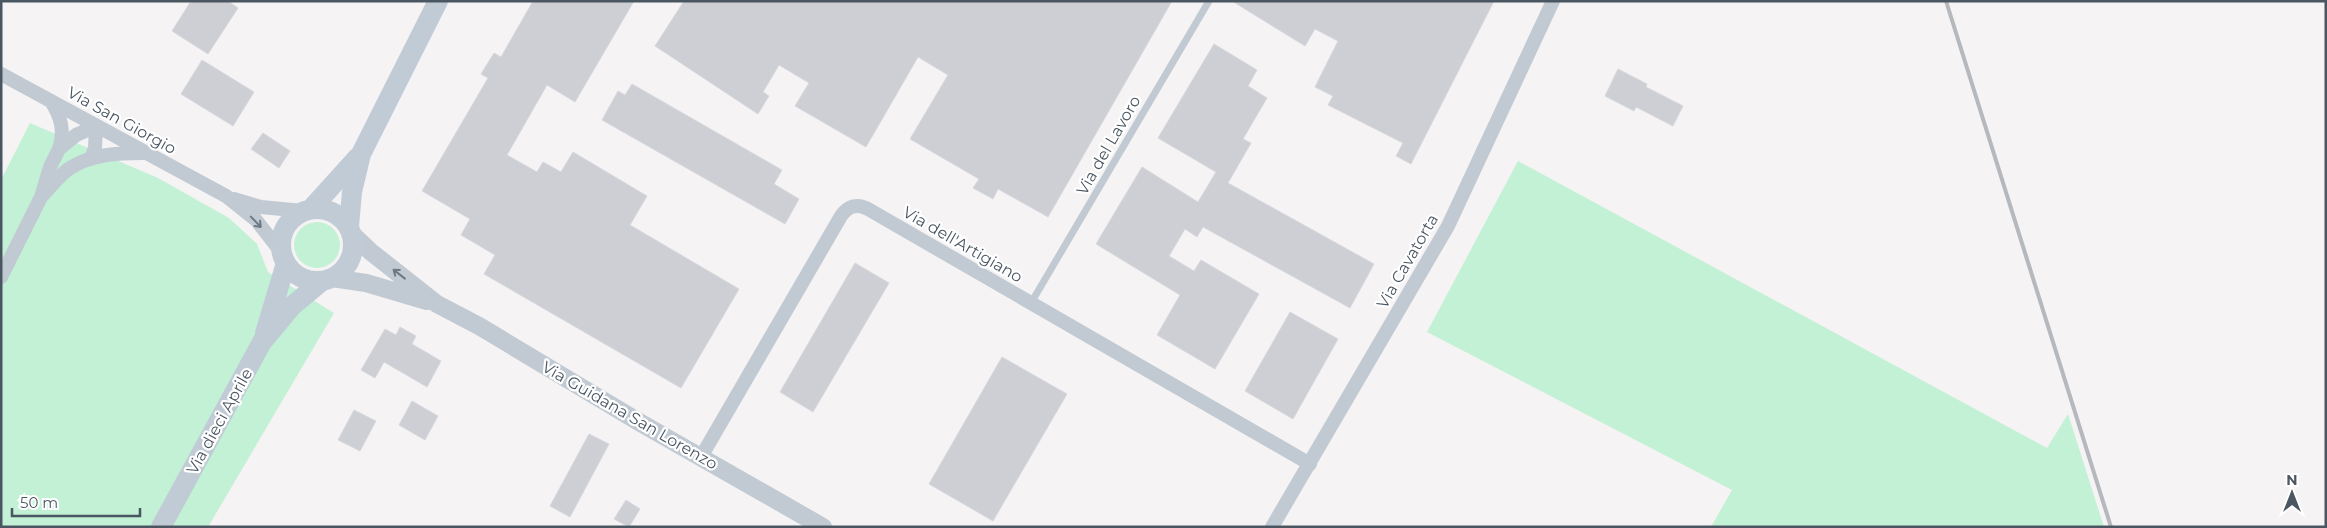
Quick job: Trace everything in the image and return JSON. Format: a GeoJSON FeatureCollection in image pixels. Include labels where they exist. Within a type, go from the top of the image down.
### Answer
{"type":"FeatureCollection","features":[{"type":"Feature","properties":{"kind":"main road"},"geometry":{"type":"LineString","coordinates":[[361,154],[307,210],[292,218],[285,228],[281,240],[284,258],[301,277],[312,281],[327,279],[342,272],[353,255],[351,230],[352,192],[361,154],[438,1]]}},
{"type":"Feature","properties":{"kind":"main road"},"geometry":{"type":"LineString","coordinates":[[307,210],[322,208],[333,212],[342,218],[351,230]]}},
{"type":"Feature","properties":{"kind":"main road","name":"Via dieci Aprile"},"geometry":{"type":"LineString","coordinates":[[262,342],[284,258]]}},
{"type":"Feature","properties":{"kind":"main road","name":"Via dieci Aprile"},"geometry":{"type":"LineString","coordinates":[[161,527],[262,342],[292,306],[327,279]]}},
{"type":"Feature","properties":{"kind":"street","name":"Via Cavatorta"},"geometry":{"type":"LineString","coordinates":[[1272,527],[1448,226],[1553,1]]}},
{"type":"Feature","properties":{"kind":"street","name":"Via San Giorgio"},"geometry":{"type":"LineString","coordinates":[[1,74],[226,196],[261,207],[307,210]]}},
{"type":"Feature","properties":{"kind":"street"},"geometry":{"type":"LineString","coordinates":[[1,277],[41,197],[50,167],[62,140],[62,127],[58,112],[51,101]]}},
{"type":"Feature","properties":{"kind":"street"},"geometry":{"type":"LineString","coordinates":[[59,149],[76,135],[96,126],[95,148],[91,159]]}},
{"type":"Feature","properties":{"kind":"street"},"geometry":{"type":"LineString","coordinates":[[41,197],[70,168],[91,159],[120,153],[147,154]]}},
{"type":"Feature","properties":{"kind":"street","name":"Via San Giorgio"},"geometry":{"type":"LineString","coordinates":[[226,196],[256,220],[284,258]]}},
{"type":"Feature","properties":{"kind":"street","name":"Via dell'Artigiano"},"geometry":{"type":"LineString","coordinates":[[700,457],[841,216],[848,208],[863,207],[1310,464]]}},
{"type":"Feature","properties":{"kind":"street"},"geometry":{"type":"LineString","coordinates":[[351,230],[371,252],[437,304]]}},
{"type":"Feature","properties":{"kind":"street"},"geometry":{"type":"LineString","coordinates":[[327,279],[366,283],[437,304]]}},
{"type":"Feature","properties":{"kind":"street","name":"Via Guidana San Lorenzo"},"geometry":{"type":"LineString","coordinates":[[437,304],[479,326],[700,457],[823,527]]}},
{"type":"Feature","properties":{"kind":"lane","name":"Via del Lavoro"},"geometry":{"type":"LineString","coordinates":[[1031,304],[1209,1]]}},
{"type":"Feature","properties":{"kind":"green space"},"geometry":{"type":"Polygon","coordinates":[[[30,123],[158,178],[229,218],[257,244],[268,272],[334,313],[208,527],[1,527],[1,180],[30,123]]]}},
{"type":"Feature","properties":{"kind":"green space"},"geometry":{"type":"Polygon","coordinates":[[[1518,161],[2047,448],[2068,414],[2104,527],[1711,527],[1732,490],[1427,332],[1518,161]]]}},
{"type":"Feature","properties":{"kind":"green space"},"geometry":{"type":"Polygon","coordinates":[[[312,222],[322,222],[336,232],[340,245],[336,258],[330,264],[322,268],[312,268],[298,258],[294,250],[294,240],[304,226],[312,222]]]}},
{"type":"Feature","properties":{"kind":"building"},"geometry":{"type":"Polygon","coordinates":[[[191,1],[228,1],[238,8],[208,54],[172,31],[191,1]]]}},
{"type":"Feature","properties":{"kind":"building"},"geometry":{"type":"Polygon","coordinates":[[[533,1],[634,1],[575,102],[547,85],[507,155],[537,172],[543,162],[561,172],[573,152],[647,196],[630,225],[739,289],[681,388],[484,274],[495,255],[461,235],[470,219],[422,191],[488,78],[481,74],[494,53],[501,57],[533,1]]]}},
{"type":"Feature","properties":{"kind":"building"},"geometry":{"type":"Polygon","coordinates":[[[684,1],[1172,1],[1048,217],[998,189],[993,199],[973,188],[979,179],[910,139],[948,75],[918,57],[866,147],[795,106],[809,83],[779,65],[763,92],[769,96],[758,114],[655,46],[684,1]]]}},
{"type":"Feature","properties":{"kind":"building"},"geometry":{"type":"Polygon","coordinates":[[[1232,1],[1494,1],[1411,164],[1396,156],[1403,143],[1328,105],[1333,96],[1315,87],[1338,41],[1315,29],[1305,46],[1232,1]]]}},
{"type":"Feature","properties":{"kind":"building"},"geometry":{"type":"Polygon","coordinates":[[[1214,44],[1257,70],[1248,86],[1267,98],[1243,139],[1251,143],[1228,183],[1374,264],[1350,308],[1203,227],[1197,237],[1185,229],[1169,256],[1194,271],[1201,260],[1259,294],[1215,369],[1157,335],[1180,295],[1096,244],[1142,167],[1198,202],[1216,172],[1158,138],[1214,44]]]}},
{"type":"Feature","properties":{"kind":"building"},"geometry":{"type":"Polygon","coordinates":[[[202,60],[254,92],[233,126],[181,94],[202,60]]]}},
{"type":"Feature","properties":{"kind":"building"},"geometry":{"type":"Polygon","coordinates":[[[1618,69],[1647,84],[1646,87],[1683,106],[1673,126],[1636,107],[1634,111],[1605,96],[1618,69]]]}},
{"type":"Feature","properties":{"kind":"building"},"geometry":{"type":"Polygon","coordinates":[[[632,84],[782,170],[774,184],[799,199],[785,224],[602,120],[618,91],[625,95],[632,84]]]}},
{"type":"Feature","properties":{"kind":"building"},"geometry":{"type":"Polygon","coordinates":[[[263,133],[290,151],[279,168],[251,149],[263,133]]]}},
{"type":"Feature","properties":{"kind":"building"},"geometry":{"type":"Polygon","coordinates":[[[855,263],[889,283],[813,412],[780,392],[855,263]]]}},
{"type":"Feature","properties":{"kind":"building"},"geometry":{"type":"Polygon","coordinates":[[[1290,312],[1338,339],[1293,419],[1245,391],[1290,312]]]}},
{"type":"Feature","properties":{"kind":"building"},"geometry":{"type":"Polygon","coordinates":[[[400,327],[416,336],[412,344],[441,361],[427,387],[384,362],[375,378],[361,370],[385,329],[396,335],[400,327]]]}},
{"type":"Feature","properties":{"kind":"building"},"geometry":{"type":"Polygon","coordinates":[[[1002,357],[1067,394],[993,521],[929,484],[1002,357]]]}},
{"type":"Feature","properties":{"kind":"building"},"geometry":{"type":"Polygon","coordinates":[[[412,401],[438,416],[425,440],[399,425],[412,401]]]}},
{"type":"Feature","properties":{"kind":"building"},"geometry":{"type":"Polygon","coordinates":[[[354,410],[376,421],[360,451],[338,440],[354,410]]]}},
{"type":"Feature","properties":{"kind":"building"},"geometry":{"type":"Polygon","coordinates":[[[589,434],[609,444],[570,517],[550,506],[589,434]]]}},
{"type":"Feature","properties":{"kind":"building"},"geometry":{"type":"Polygon","coordinates":[[[626,500],[640,509],[629,527],[614,519],[626,500]]]}},
{"type":"Feature","properties":{"kind":"railway"},"geometry":{"type":"LineString","coordinates":[[1946,1],[2111,527]]}}]}
